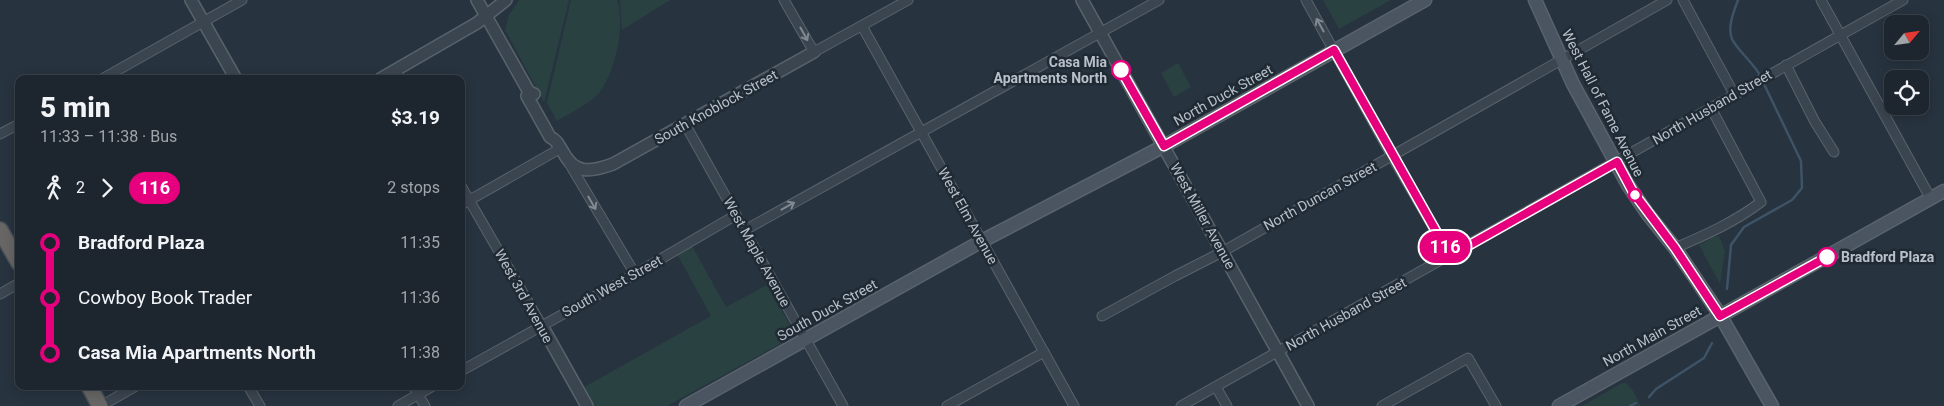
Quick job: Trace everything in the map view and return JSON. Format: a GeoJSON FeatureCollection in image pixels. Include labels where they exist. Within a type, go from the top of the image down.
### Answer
{"type":"FeatureCollection","features":[{"type":"Feature","properties":{"kind":"highway"},"geometry":{"type":"LineString","coordinates":[[0,230],[15,256]]}},
{"type":"Feature","properties":{"kind":"highway"},"geometry":{"type":"LineString","coordinates":[[90,390],[100,406]]}},
{"type":"Feature","properties":{"kind":"main road","name":"North Duck Street"},"geometry":{"type":"LineString","coordinates":[[982,241],[1164,146],[1425,0]]}},
{"type":"Feature","properties":{"kind":"main road","name":"West Hall of Fame Avenue"},"geometry":{"type":"LineString","coordinates":[[1534,0],[1562,60],[1628,185],[1675,248],[1720,316],[1772,406]]}},
{"type":"Feature","properties":{"kind":"main road","name":"North Main Street"},"geometry":{"type":"LineString","coordinates":[[1559,406],[1944,191]]}},
{"type":"Feature","properties":{"kind":"main road","name":"South Duck Street"},"geometry":{"type":"LineString","coordinates":[[686,406],[982,241]]}},
{"type":"Feature","properties":{"kind":"street"},"geometry":{"type":"LineString","coordinates":[[190,0],[234,75]]}},
{"type":"Feature","properties":{"kind":"street"},"geometry":{"type":"LineString","coordinates":[[109,75],[242,0]]}},
{"type":"Feature","properties":{"kind":"street"},"geometry":{"type":"LineString","coordinates":[[477,0],[529,92],[533,93],[555,131],[558,144],[635,274]]}},
{"type":"Feature","properties":{"kind":"street"},"geometry":{"type":"LineString","coordinates":[[398,74],[478,23],[506,0]]}},
{"type":"Feature","properties":{"kind":"street"},"geometry":{"type":"LineString","coordinates":[[784,0],[814,52]]}},
{"type":"Feature","properties":{"kind":"street","name":"South Knoblock Street"},"geometry":{"type":"LineString","coordinates":[[568,161],[576,168],[585,171],[613,164],[908,0]]}},
{"type":"Feature","properties":{"kind":"street","name":"West Miller Avenue"},"geometry":{"type":"LineString","coordinates":[[1082,0],[1308,406]]}},
{"type":"Feature","properties":{"kind":"street"},"geometry":{"type":"LineString","coordinates":[[745,230],[1159,0]]}},
{"type":"Feature","properties":{"kind":"street"},"geometry":{"type":"LineString","coordinates":[[1306,0],[1392,156],[1450,256]]}},
{"type":"Feature","properties":{"kind":"street","name":"North Duncan Street"},"geometry":{"type":"LineString","coordinates":[[1102,316],[1222,252],[1667,0]]}},
{"type":"Feature","properties":{"kind":"street"},"geometry":{"type":"LineString","coordinates":[[1683,0],[1734,94]]}},
{"type":"Feature","properties":{"kind":"street"},"geometry":{"type":"LineString","coordinates":[[1821,0],[1931,199]]}},
{"type":"Feature","properties":{"kind":"street","name":"North Husband Street"},"geometry":{"type":"LineString","coordinates":[[1181,406],[1617,162],[1786,64],[1903,0]]}},
{"type":"Feature","properties":{"kind":"street","name":"West Elm Avenue"},"geometry":{"type":"LineString","coordinates":[[862,26],[1074,406]]}},
{"type":"Feature","properties":{"kind":"street"},"geometry":{"type":"LineString","coordinates":[[1786,64],[1815,122],[1834,152]]}},
{"type":"Feature","properties":{"kind":"street"},"geometry":{"type":"LineString","coordinates":[[1675,248],[1738,219],[1761,202],[1711,108]]}},
{"type":"Feature","properties":{"kind":"street","name":"West Maple Avenue"},"geometry":{"type":"LineString","coordinates":[[685,124],[843,406]]}},
{"type":"Feature","properties":{"kind":"street"},"geometry":{"type":"LineString","coordinates":[[0,134],[15,126]]}},
{"type":"Feature","properties":{"kind":"street"},"geometry":{"type":"LineString","coordinates":[[465,202],[558,144]]}},
{"type":"Feature","properties":{"kind":"street","name":"West 3rd Avenue"},"geometry":{"type":"LineString","coordinates":[[465,202],[542,326],[586,406]]}},
{"type":"Feature","properties":{"kind":"street","name":"South West Street"},"geometry":{"type":"LineString","coordinates":[[465,369],[736,215]]}},
{"type":"Feature","properties":{"kind":"street"},"geometry":{"type":"LineString","coordinates":[[0,294],[15,285]]}},
{"type":"Feature","properties":{"kind":"street"},"geometry":{"type":"LineString","coordinates":[[947,406],[1044,352]]}},
{"type":"Feature","properties":{"kind":"street"},"geometry":{"type":"LineString","coordinates":[[1382,406],[1468,358],[1496,406]]}},
{"type":"Feature","properties":{"kind":"street"},"geometry":{"type":"LineString","coordinates":[[1216,386],[1227,406]]}},
{"type":"Feature","properties":{"kind":"street"},"geometry":{"type":"LineString","coordinates":[[100,406],[129,390]]}},
{"type":"Feature","properties":{"kind":"street"},"geometry":{"type":"LineString","coordinates":[[250,390],[260,406]]}},
{"type":"Feature","properties":{"kind":"street"},"geometry":{"type":"LineString","coordinates":[[415,390],[425,406]]}},
{"type":"Feature","properties":{"kind":"street"},"geometry":{"type":"LineString","coordinates":[[398,406],[427,390]]}},
{"type":"Feature","properties":{"kind":"green space"},"geometry":{"type":"Polygon","coordinates":[[[519,0],[569,0],[544,102],[505,30],[509,15],[519,0]]]}},
{"type":"Feature","properties":{"kind":"green space"},"geometry":{"type":"Polygon","coordinates":[[[571,0],[617,0],[620,23],[619,36],[613,64],[603,87],[587,103],[557,121],[547,103],[571,0]]]}},
{"type":"Feature","properties":{"kind":"green space"},"geometry":{"type":"Polygon","coordinates":[[[620,0],[670,0],[622,30],[620,0]]]}},
{"type":"Feature","properties":{"kind":"green space"},"geometry":{"type":"Polygon","coordinates":[[[1323,0],[1391,0],[1339,29],[1323,0]]]}},
{"type":"Feature","properties":{"kind":"green space"},"geometry":{"type":"Polygon","coordinates":[[[1178,63],[1191,87],[1174,97],[1161,73],[1178,63]]]}},
{"type":"Feature","properties":{"kind":"green space"},"geometry":{"type":"Polygon","coordinates":[[[1719,236],[1725,251],[1720,284],[1699,245],[1713,237],[1719,236]]]}},
{"type":"Feature","properties":{"kind":"green space"},"geometry":{"type":"Polygon","coordinates":[[[692,246],[726,307],[767,285],[793,330],[787,340],[667,406],[595,406],[585,388],[586,386],[711,316],[677,254],[692,246]]]}},
{"type":"Feature","properties":{"kind":"green space"},"geometry":{"type":"Polygon","coordinates":[[[1622,383],[1626,383],[1633,391],[1641,406],[1582,406],[1622,383]]]}},
{"type":"Feature","properties":{"kind":"waterway"},"geometry":{"type":"LineString","coordinates":[[1738,0],[1730,29],[1732,39],[1761,77]]}},
{"type":"Feature","properties":{"kind":"waterway"},"geometry":{"type":"LineString","coordinates":[[1727,289],[1731,245],[1744,227],[1792,200],[1802,188],[1801,161],[1763,82]]}},
{"type":"Feature","properties":{"kind":"waterway"},"geometry":{"type":"LineString","coordinates":[[1649,397],[1656,389],[1704,358],[1712,343]]}},
{"type":"Feature","properties":{"kind":"waterway"},"geometry":{"type":"LineString","coordinates":[[1630,406],[1636,403]]}},
{"type":"Feature","properties":{"kind":"bus line","name":"116"},"geometry":{"type":"LineString","coordinates":[[1121,70],[1164,146],[1334,50],[1450,256],[1617,162],[1628,185],[1675,248],[1720,316],[1827,257]]}},
{"type":"Feature","properties":{"kind":"place","name":"Casa Mia Apartments North"},"geometry":{"type":"Point","coordinates":[1121,70]}},
{"type":"Feature","properties":{"kind":"place","name":"Bradford Plaza"},"geometry":{"type":"Point","coordinates":[1827,257]}}]}
